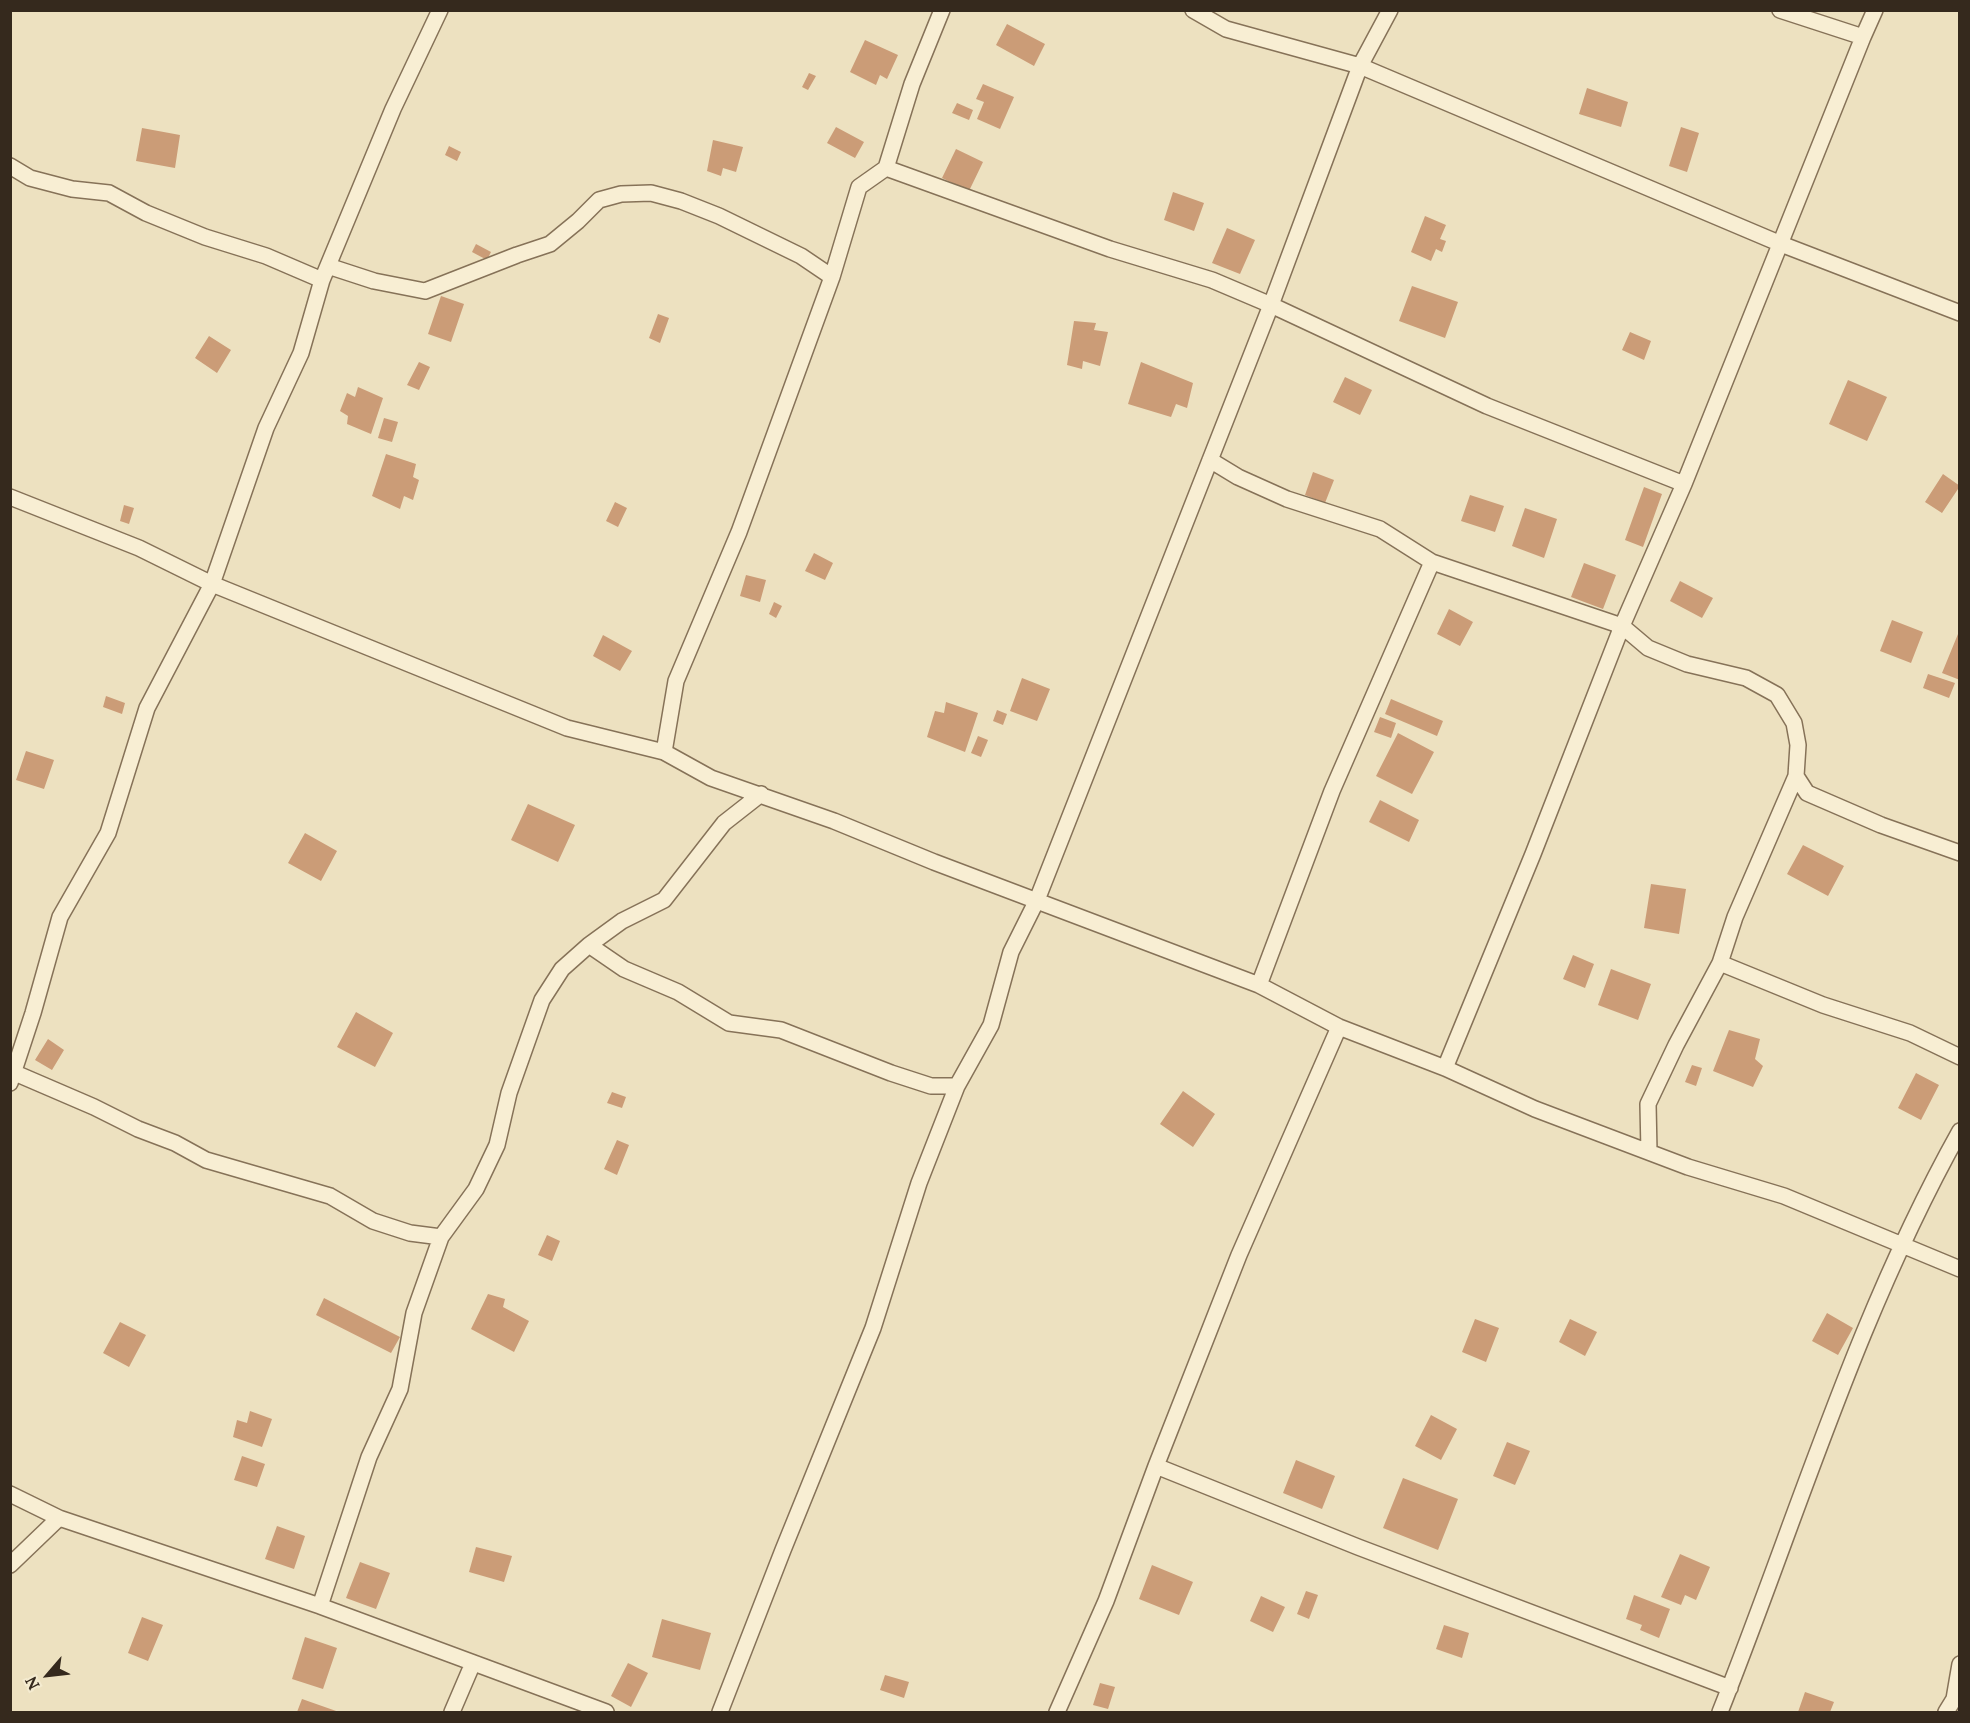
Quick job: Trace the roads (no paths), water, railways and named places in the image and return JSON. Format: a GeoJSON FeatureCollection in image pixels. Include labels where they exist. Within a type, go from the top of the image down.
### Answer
{"type":"FeatureCollection","features":[{"type":"Feature","properties":{"kind":"street"},"geometry":{"type":"LineString","coordinates":[[440,10],[393,109],[325,273],[301,353],[266,428],[212,584],[147,708],[108,833],[60,916],[13,1078],[94,1107],[138,1129],[175,1143],[206,1160],[330,1196],[373,1221],[401,1230],[441,1237]]}},
{"type":"Feature","properties":{"kind":"street"},"geometry":{"type":"LineString","coordinates":[[664,752],[676,681],[739,532],[832,277],[859,187],[886,168],[912,84],[942,10]]}},
{"type":"Feature","properties":{"kind":"street"},"geometry":{"type":"LineString","coordinates":[[1193,10],[1226,29],[1360,66],[1781,244],[1959,313]]}},
{"type":"Feature","properties":{"kind":"street"},"geometry":{"type":"LineString","coordinates":[[720,1713],[873,1328],[919,1183],[957,1086],[991,1025],[1011,952],[1037,900],[1271,305],[1360,66],[1390,10]]}},
{"type":"Feature","properties":{"kind":"street"},"geometry":{"type":"LineString","coordinates":[[1780,10],[1863,37]]}},
{"type":"Feature","properties":{"kind":"street"},"geometry":{"type":"LineString","coordinates":[[1445,1068],[1622,626],[1684,484],[1875,10]]}},
{"type":"Feature","properties":{"kind":"street"},"geometry":{"type":"LineString","coordinates":[[10,166],[30,178],[72,189],[109,193],[146,213],[195,233],[266,256],[325,273],[425,291],[550,244],[599,200],[621,194],[651,193],[681,201],[719,216],[801,256],[832,277]]}},
{"type":"Feature","properties":{"kind":"street"},"geometry":{"type":"LineString","coordinates":[[886,168],[1110,249],[1212,280],[1271,305],[1487,406],[1684,484]]}},
{"type":"Feature","properties":{"kind":"street"},"geometry":{"type":"LineString","coordinates":[[1210,460],[1238,477],[1287,498],[1380,529],[1432,562],[1622,626],[1648,648],[1687,664],[1746,678],[1777,695],[1794,723],[1798,745],[1796,776],[1735,917],[1720,963],[1676,1045],[1648,1104],[1649,1152]]}},
{"type":"Feature","properties":{"kind":"street"},"geometry":{"type":"LineString","coordinates":[[10,497],[139,548],[212,584],[567,728],[664,752],[711,778],[761,794],[1259,985],[1339,1027],[1445,1068],[1535,1109],[1688,1167],[1784,1196],[1959,1269]]}},
{"type":"Feature","properties":{"kind":"street"},"geometry":{"type":"LineString","coordinates":[[1259,985],[1332,791],[1432,562]]}},
{"type":"Feature","properties":{"kind":"street"},"geometry":{"type":"LineString","coordinates":[[1796,776],[1807,793],[1881,825],[1959,854]]}},
{"type":"Feature","properties":{"kind":"street"},"geometry":{"type":"LineString","coordinates":[[320,1606],[369,1457],[400,1389],[414,1313],[441,1237],[476,1189],[497,1145],[509,1093],[542,1000],[562,969],[589,945],[622,921],[664,900],[724,823],[761,794]]}},
{"type":"Feature","properties":{"kind":"street"},"geometry":{"type":"LineString","coordinates":[[589,945],[624,969],[678,992],[729,1023],[781,1030],[891,1073],[931,1086],[957,1086]]}},
{"type":"Feature","properties":{"kind":"street"},"geometry":{"type":"LineString","coordinates":[[1720,963],[1823,1005],[1910,1033],[1959,1057]]}},
{"type":"Feature","properties":{"kind":"street"},"geometry":{"type":"LineString","coordinates":[[1057,1713],[1106,1601],[1239,1255],[1339,1027]]}},
{"type":"Feature","properties":{"kind":"street"},"geometry":{"type":"LineString","coordinates":[[1720,1713],[1828,1421],[1901,1244],[1959,1131]]}},
{"type":"Feature","properties":{"kind":"street"},"geometry":{"type":"LineString","coordinates":[[1156,1466],[1369,1551],[1730,1688]]}},
{"type":"Feature","properties":{"kind":"street"},"geometry":{"type":"LineString","coordinates":[[10,1494],[59,1518],[320,1606],[606,1713]]}},
{"type":"Feature","properties":{"kind":"street"},"geometry":{"type":"LineString","coordinates":[[10,1565],[59,1518]]}},
{"type":"Feature","properties":{"kind":"street"},"geometry":{"type":"LineString","coordinates":[[452,1713],[473,1663]]}},
{"type":"Feature","properties":{"kind":"street"},"geometry":{"type":"LineString","coordinates":[[1953,1704],[1959,1665]]}}]}
